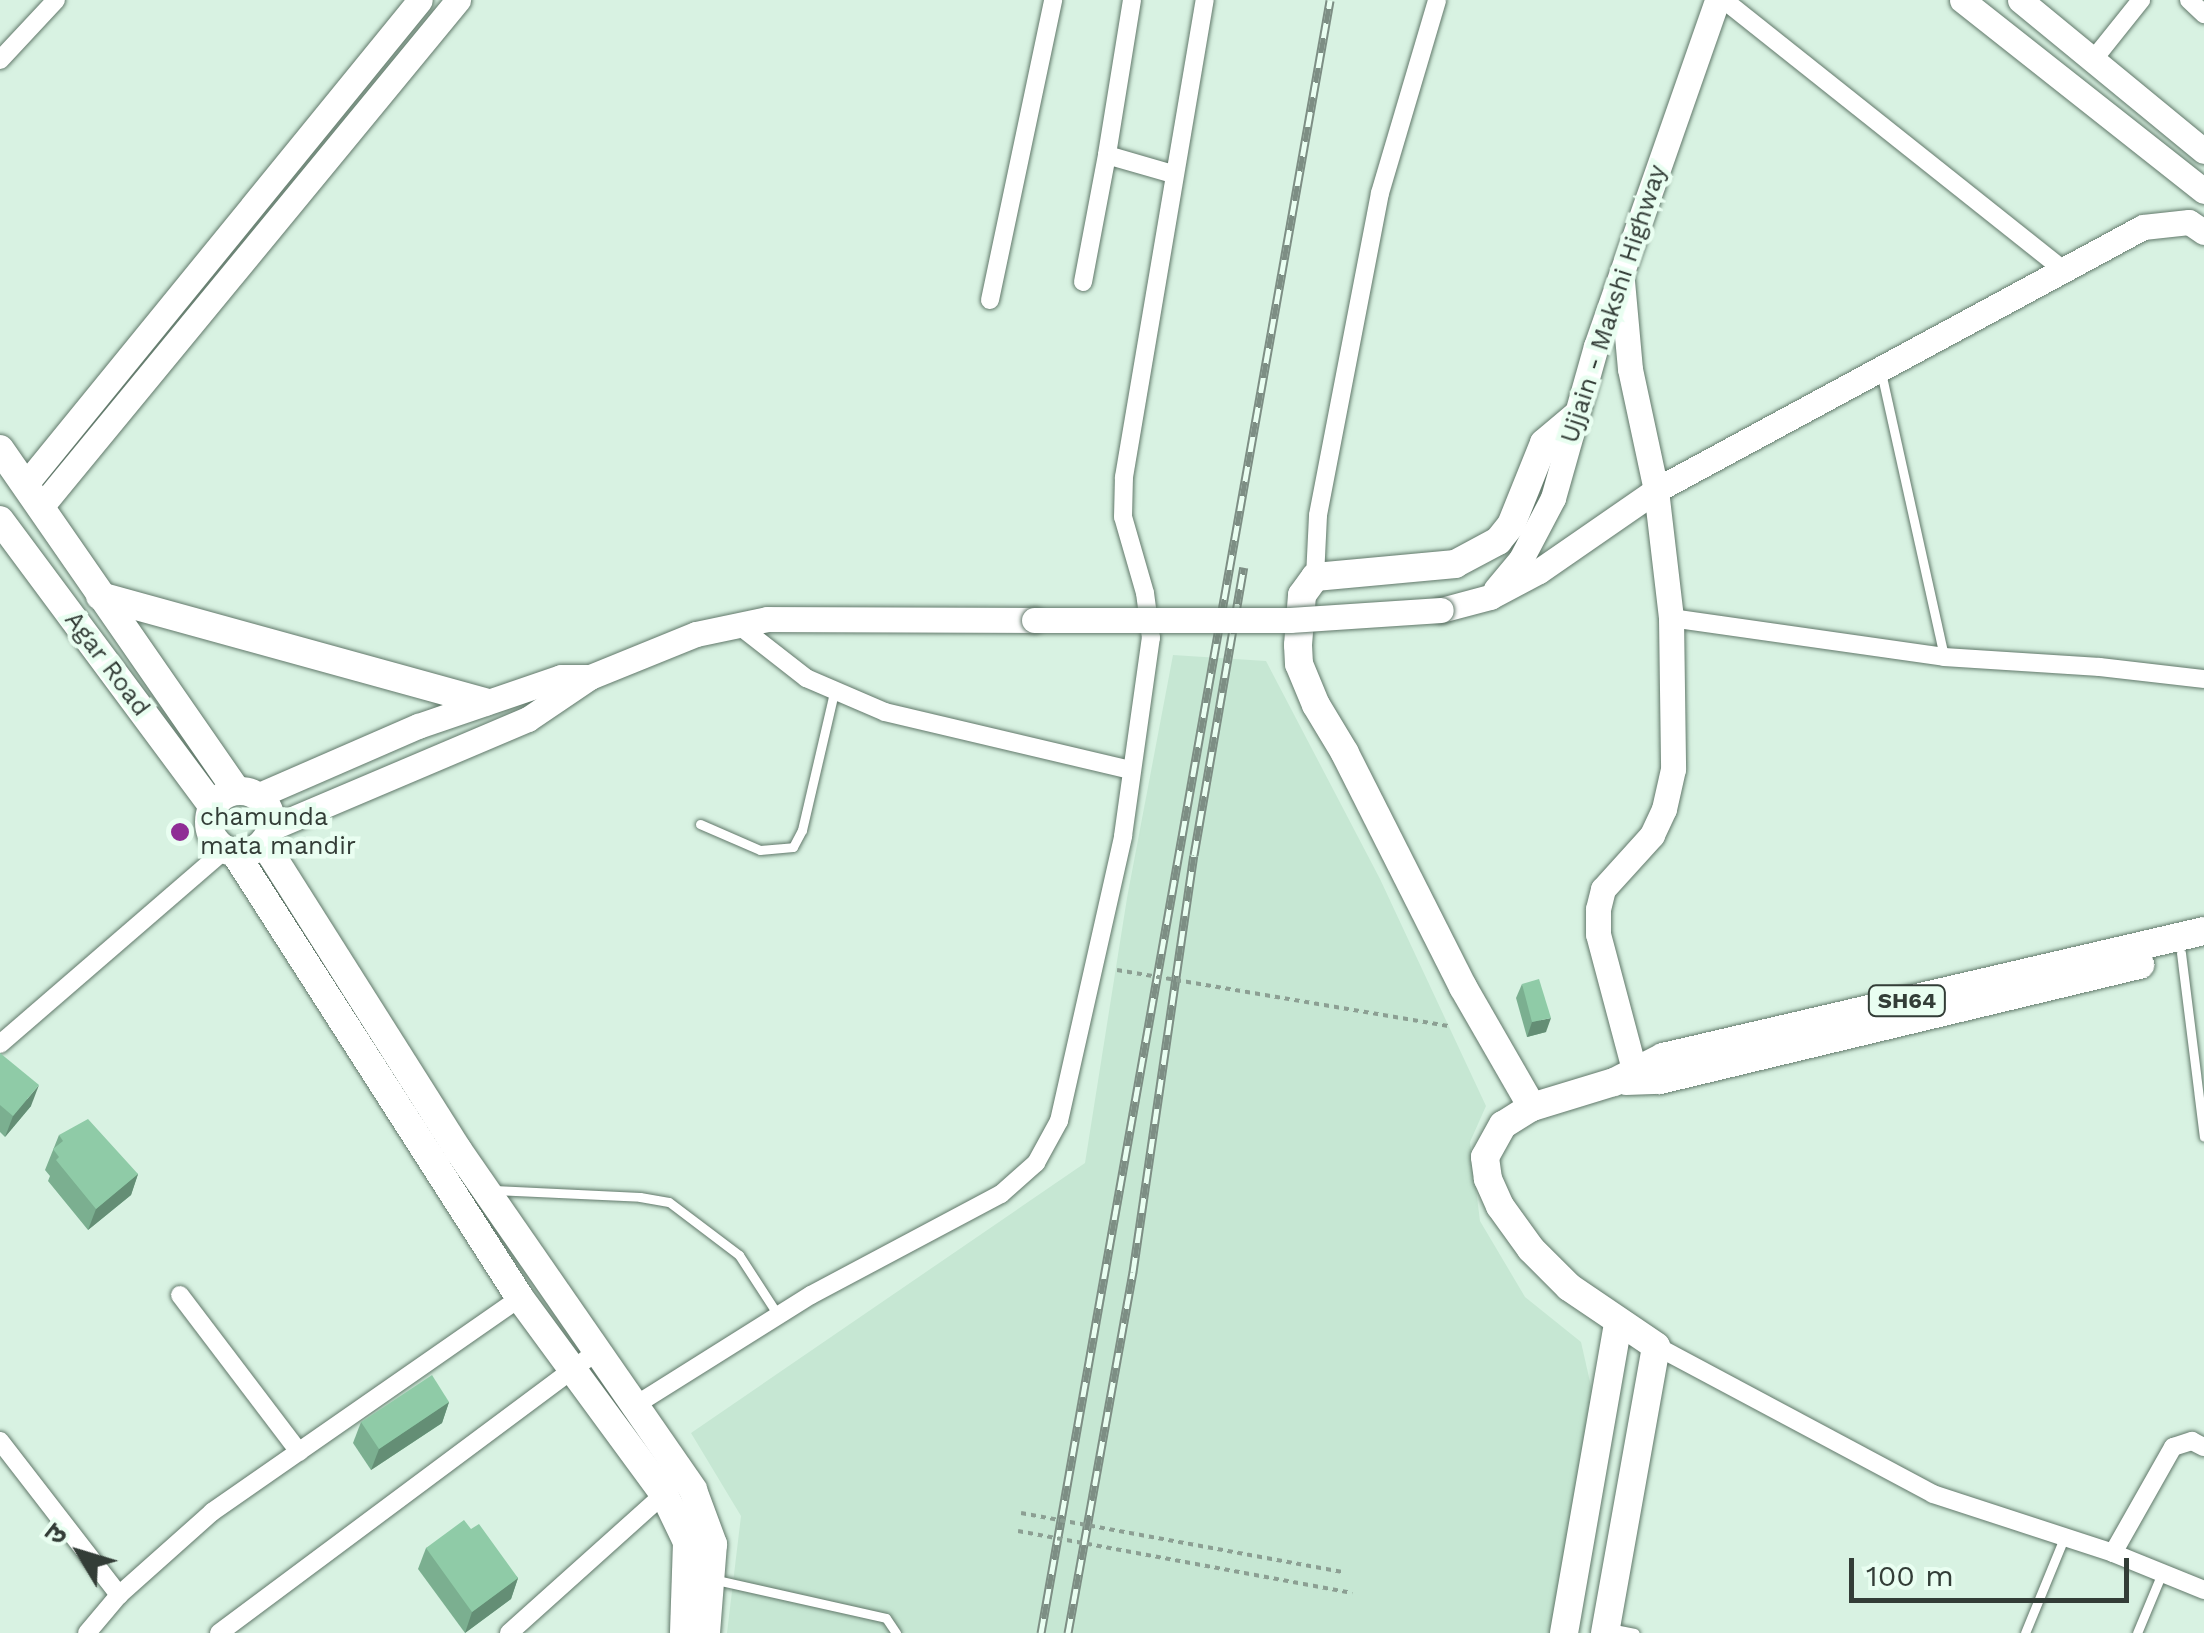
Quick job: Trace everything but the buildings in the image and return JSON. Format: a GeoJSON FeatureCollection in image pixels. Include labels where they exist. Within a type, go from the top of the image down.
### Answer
{"type":"FeatureCollection","features":[{"type":"Feature","properties":{"kind":"main road"},"geometry":{"type":"LineString","coordinates":[[1532,1107],[1463,987],[1306,684],[1298,646],[1302,595],[1315,577],[1342,578],[1473,558],[1511,524],[1544,444],[1576,416]]}},
{"type":"Feature","properties":{"kind":"main road"},"geometry":{"type":"LineString","coordinates":[[0,449],[100,596],[247,794],[270,813],[267,835],[256,850],[230,851]]}},
{"type":"Feature","properties":{"kind":"main road","name":"Agar Road"},"geometry":{"type":"LineString","coordinates":[[0,520],[213,807],[210,826],[520,1298],[664,1494],[700,1577]]}},
{"type":"Feature","properties":{"kind":"main road"},"geometry":{"type":"LineString","coordinates":[[100,596],[485,702]]}},
{"type":"Feature","properties":{"kind":"main road"},"geometry":{"type":"LineString","coordinates":[[213,807],[247,794]]}},
{"type":"Feature","properties":{"kind":"main road"},"geometry":{"type":"LineString","coordinates":[[267,835],[486,1190],[703,1509],[713,1544],[684,1633]]}},
{"type":"Feature","properties":{"kind":"main road","name":"SH64"},"geometry":{"type":"LineString","coordinates":[[1656,1346],[1569,1287],[1531,1249],[1500,1206],[1488,1179],[1485,1157],[1491,1139],[1503,1125],[1532,1107],[1628,1078],[1663,1057],[2204,931]]}},
{"type":"Feature","properties":{"kind":"main road","name":"SH64"},"geometry":{"type":"LineString","coordinates":[[1628,1078],[1660,1080],[2192,951]]}},
{"type":"Feature","properties":{"kind":"main road"},"geometry":{"type":"LineString","coordinates":[[1564,1633],[1618,1323]]}},
{"type":"Feature","properties":{"kind":"main road"},"geometry":{"type":"LineString","coordinates":[[1606,1630],[1656,1346]]}},
{"type":"Feature","properties":{"kind":"main road"},"geometry":{"type":"LineString","coordinates":[[700,1577],[706,1633]]}},
{"type":"Feature","properties":{"kind":"street"},"geometry":{"type":"LineString","coordinates":[[0,60],[56,0]]}},
{"type":"Feature","properties":{"kind":"street"},"geometry":{"type":"LineString","coordinates":[[32,497],[284,167],[420,0]]}},
{"type":"Feature","properties":{"kind":"street"},"geometry":{"type":"LineString","coordinates":[[32,497],[308,184],[458,0]]}},
{"type":"Feature","properties":{"kind":"street"},"geometry":{"type":"LineString","coordinates":[[990,300],[1053,0]]}},
{"type":"Feature","properties":{"kind":"street"},"geometry":{"type":"LineString","coordinates":[[1082,282],[1132,0]]}},
{"type":"Feature","properties":{"kind":"street"},"geometry":{"type":"LineString","coordinates":[[634,1406],[778,1315],[1001,1194],[1036,1163],[1059,1121],[1122,836],[1151,638],[1124,517],[1124,477],[1205,0]]}},
{"type":"Feature","properties":{"kind":"street"},"geometry":{"type":"LineString","coordinates":[[1315,577],[1318,515],[1380,193],[1436,0]]}},
{"type":"Feature","properties":{"kind":"street"},"geometry":{"type":"LineString","coordinates":[[1721,0],[2066,271]]}},
{"type":"Feature","properties":{"kind":"street","name":"Ujjain - Makshi Highway"},"geometry":{"type":"LineString","coordinates":[[1490,596],[1522,558],[1554,498],[1576,416],[1674,118],[1721,0]]}},
{"type":"Feature","properties":{"kind":"street"},"geometry":{"type":"LineString","coordinates":[[1962,0],[2204,191]]}},
{"type":"Feature","properties":{"kind":"street"},"geometry":{"type":"LineString","coordinates":[[2020,0],[2204,151]]}},
{"type":"Feature","properties":{"kind":"street"},"geometry":{"type":"LineString","coordinates":[[2093,60],[2141,0]]}},
{"type":"Feature","properties":{"kind":"street"},"geometry":{"type":"LineString","coordinates":[[2189,0],[2204,14]]}},
{"type":"Feature","properties":{"kind":"street"},"geometry":{"type":"LineString","coordinates":[[1107,155],[1174,174]]}},
{"type":"Feature","properties":{"kind":"street"},"geometry":{"type":"LineString","coordinates":[[284,167],[308,184]]}},
{"type":"Feature","properties":{"kind":"street"},"geometry":{"type":"LineString","coordinates":[[267,835],[528,719],[590,676],[696,634],[737,624],[767,619],[1290,620],[1441,610],[1490,596],[1540,571],[1656,490],[2143,227],[2190,222],[2204,232]]}},
{"type":"Feature","properties":{"kind":"street"},"geometry":{"type":"LineString","coordinates":[[1622,281],[1630,368],[1656,490],[1671,618],[1672,769],[1664,809],[1652,835],[1603,889],[1598,909],[1598,934],[1628,1078]]}},
{"type":"Feature","properties":{"kind":"street"},"geometry":{"type":"LineString","coordinates":[[1671,618],[1944,658],[2100,667],[2204,679]]}},
{"type":"Feature","properties":{"kind":"street"},"geometry":{"type":"LineString","coordinates":[[737,624],[806,678],[885,712],[1130,770]]}},
{"type":"Feature","properties":{"kind":"street"},"geometry":{"type":"LineString","coordinates":[[247,794],[485,702],[561,678],[590,676]]}},
{"type":"Feature","properties":{"kind":"street"},"geometry":{"type":"LineString","coordinates":[[0,1044],[230,851]]}},
{"type":"Feature","properties":{"kind":"street"},"geometry":{"type":"LineString","coordinates":[[180,1295],[300,1452]]}},
{"type":"Feature","properties":{"kind":"street"},"geometry":{"type":"LineString","coordinates":[[87,1633],[119,1595],[212,1512],[520,1298]]}},
{"type":"Feature","properties":{"kind":"street"},"geometry":{"type":"LineString","coordinates":[[1656,1346],[1934,1494],[2114,1554],[2204,1590]]}},
{"type":"Feature","properties":{"kind":"street"},"geometry":{"type":"LineString","coordinates":[[219,1633],[597,1351]]}},
{"type":"Feature","properties":{"kind":"street"},"geometry":{"type":"LineString","coordinates":[[0,1440],[119,1595]]}},
{"type":"Feature","properties":{"kind":"street"},"geometry":{"type":"LineString","coordinates":[[2114,1554],[2173,1447],[2192,1442],[2204,1447]]}},
{"type":"Feature","properties":{"kind":"street"},"geometry":{"type":"LineString","coordinates":[[509,1633],[664,1494]]}},
{"type":"Feature","properties":{"kind":"lane"},"geometry":{"type":"LineString","coordinates":[[1880,370],[1944,658]]}},
{"type":"Feature","properties":{"kind":"lane"},"geometry":{"type":"LineString","coordinates":[[700,824],[760,850],[792,847],[802,830],[834,692]]}},
{"type":"Feature","properties":{"kind":"lane"},"geometry":{"type":"LineString","coordinates":[[2192,951],[2204,1137]]}},
{"type":"Feature","properties":{"kind":"lane"},"geometry":{"type":"LineString","coordinates":[[486,1190],[640,1197],[669,1202],[739,1255],[778,1315]]}},
{"type":"Feature","properties":{"kind":"lane"},"geometry":{"type":"LineString","coordinates":[[2026,1633],[2065,1538]]}},
{"type":"Feature","properties":{"kind":"lane"},"geometry":{"type":"LineString","coordinates":[[2137,1633],[2162,1573]]}},
{"type":"Feature","properties":{"kind":"lane"},"geometry":{"type":"LineString","coordinates":[[700,1577],[886,1618],[896,1633]]}},
{"type":"Feature","properties":{"kind":"lane"},"geometry":{"type":"LineString","coordinates":[[1606,1630],[1636,1633]]}},
{"type":"Feature","properties":{"kind":"path"},"geometry":{"type":"LineString","coordinates":[[1117,970],[1448,1026]]}},
{"type":"Feature","properties":{"kind":"path"},"geometry":{"type":"LineString","coordinates":[[1020,1513],[1343,1572]]}},
{"type":"Feature","properties":{"kind":"path"},"geometry":{"type":"LineString","coordinates":[[1018,1531],[1352,1593]]}},
{"type":"Feature","properties":{"kind":"shaded area"},"geometry":{"type":"Polygon","coordinates":[[[1173,655],[1266,661],[1380,879],[1486,1106],[1470,1142],[1480,1221],[1525,1297],[1581,1342],[1595,1404],[1553,1633],[727,1633],[741,1516],[691,1433],[1085,1163],[1127,898],[1173,655]]]}},
{"type":"Feature","properties":{"kind":"railway"},"geometry":{"type":"LineString","coordinates":[[1041,1633],[1330,0]]}},
{"type":"Feature","properties":{"kind":"railway"},"geometry":{"type":"LineString","coordinates":[[1068,1633],[1133,1272],[1194,855],[1244,567]]}},
{"type":"Feature","properties":{"kind":"place","name":"chamunda mata mandir"},"geometry":{"type":"Point","coordinates":[180,832]}}]}
